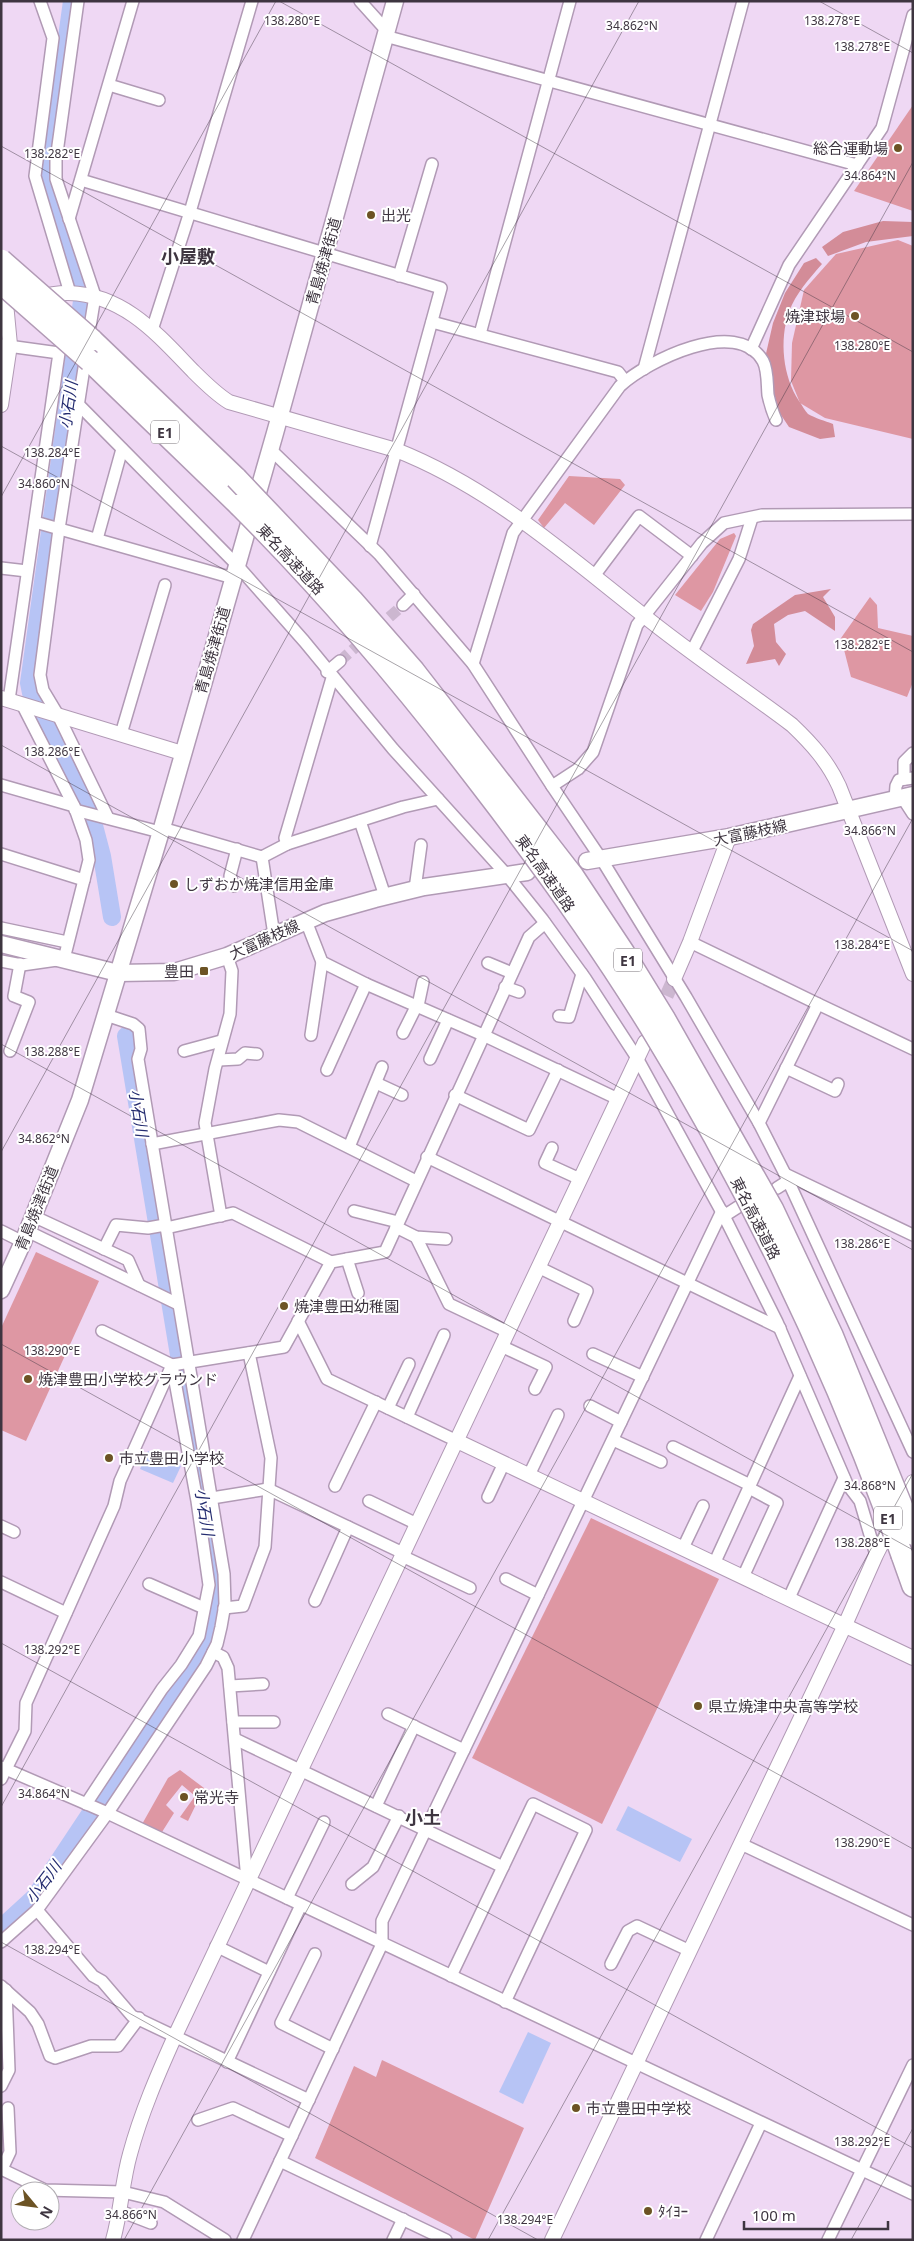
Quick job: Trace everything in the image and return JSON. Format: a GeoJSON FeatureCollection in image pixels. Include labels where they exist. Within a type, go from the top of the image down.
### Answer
{"type":"FeatureCollection","features":[{"type":"Feature","properties":{"kind":"highway","name":"東名高速道路"},"geometry":{"type":"LineString","coordinates":[[1,260],[240,505],[328,599],[434,724],[524,841],[651,1029],[712,1134],[802,1308],[875,1480],[913,1586]]}},
{"type":"Feature","properties":{"kind":"highway","name":"東名高速道路"},"geometry":{"type":"LineString","coordinates":[[3,296],[91,351],[236,478],[352,600],[414,672],[573,876],[669,1026],[772,1210],[832,1335],[913,1534]]}},
{"type":"Feature","properties":{"kind":"main road","name":"青島焼津街道"},"geometry":{"type":"LineString","coordinates":[[1,1290],[28,1230],[80,1100],[106,1015],[280,416],[395,1]]}},
{"type":"Feature","properties":{"kind":"main road","name":"大富藤枝線"},"geometry":{"type":"LineString","coordinates":[[595,860],[729,837],[903,797]]}},
{"type":"Feature","properties":{"kind":"main road","name":"大富藤枝線"},"geometry":{"type":"LineString","coordinates":[[1,944],[118,972],[174,972],[226,956],[325,913],[415,889],[526,872]]}},
{"type":"Feature","properties":{"kind":"street"},"geometry":{"type":"LineString","coordinates":[[40,1],[53,38],[35,176],[70,293]]}},
{"type":"Feature","properties":{"kind":"street"},"geometry":{"type":"LineString","coordinates":[[78,1],[56,160],[56,179],[92,296],[40,675],[43,690],[58,715],[106,818]]}},
{"type":"Feature","properties":{"kind":"street"},"geometry":{"type":"LineString","coordinates":[[69,219],[134,1]]}},
{"type":"Feature","properties":{"kind":"street"},"geometry":{"type":"LineString","coordinates":[[152,330],[190,212],[252,1]]}},
{"type":"Feature","properties":{"kind":"street"},"geometry":{"type":"LineString","coordinates":[[360,1],[386,33],[857,165]]}},
{"type":"Feature","properties":{"kind":"street"},"geometry":{"type":"LineString","coordinates":[[480,334],[570,1]]}},
{"type":"Feature","properties":{"kind":"street"},"geometry":{"type":"LineString","coordinates":[[644,369],[743,1]]}},
{"type":"Feature","properties":{"kind":"street"},"geometry":{"type":"LineString","coordinates":[[750,349],[789,265],[882,128],[913,15]]}},
{"type":"Feature","properties":{"kind":"street"},"geometry":{"type":"LineString","coordinates":[[109,85],[159,100]]}},
{"type":"Feature","properties":{"kind":"street"},"geometry":{"type":"LineString","coordinates":[[399,276],[432,164]]}},
{"type":"Feature","properties":{"kind":"street"},"geometry":{"type":"LineString","coordinates":[[81,180],[441,288],[370,546]]}},
{"type":"Feature","properties":{"kind":"street"},"geometry":{"type":"LineString","coordinates":[[1,405],[6,345],[3,296],[58,293],[92,296],[118,305],[152,330],[229,402],[396,450],[419,459],[469,484],[522,520],[644,616],[792,725],[810,742],[833,773],[913,974]]}},
{"type":"Feature","properties":{"kind":"street"},"geometry":{"type":"LineString","coordinates":[[432,322],[618,372],[626,381]]}},
{"type":"Feature","properties":{"kind":"street"},"geometry":{"type":"LineString","coordinates":[[473,664],[513,533],[626,381],[644,369],[705,343],[723,341],[737,343],[758,354],[764,363],[770,407],[776,420]]}},
{"type":"Feature","properties":{"kind":"street"},"geometry":{"type":"LineString","coordinates":[[1,961],[20,964],[64,959],[90,860],[77,809],[11,700],[27,571],[59,353],[6,345]]}},
{"type":"Feature","properties":{"kind":"street"},"geometry":{"type":"LineString","coordinates":[[78,404],[235,571],[304,641],[330,675],[506,874],[582,974],[637,1058],[723,1213],[780,1328],[844,1478],[860,1501],[876,1555]]}},
{"type":"Feature","properties":{"kind":"street"},"geometry":{"type":"LineString","coordinates":[[97,539],[122,449]]}},
{"type":"Feature","properties":{"kind":"street"},"geometry":{"type":"LineString","coordinates":[[270,449],[370,546],[414,594],[473,664],[552,786],[595,860],[674,979],[759,1123],[913,1452]]}},
{"type":"Feature","properties":{"kind":"street"},"geometry":{"type":"LineString","coordinates":[[552,786],[578,769],[593,752],[628,646],[637,625],[702,543],[724,524],[762,516],[913,514]]}},
{"type":"Feature","properties":{"kind":"street"},"geometry":{"type":"LineString","coordinates":[[594,576],[639,516],[692,556]]}},
{"type":"Feature","properties":{"kind":"street"},"geometry":{"type":"LineString","coordinates":[[692,651],[739,559],[752,518]]}},
{"type":"Feature","properties":{"kind":"street"},"geometry":{"type":"LineString","coordinates":[[35,522],[97,539],[235,571]]}},
{"type":"Feature","properties":{"kind":"street"},"geometry":{"type":"LineString","coordinates":[[1,568],[27,571]]}},
{"type":"Feature","properties":{"kind":"street"},"geometry":{"type":"LineString","coordinates":[[121,734],[165,585]]}},
{"type":"Feature","properties":{"kind":"street"},"geometry":{"type":"LineString","coordinates":[[403,605],[414,594]]}},
{"type":"Feature","properties":{"kind":"street"},"geometry":{"type":"LineString","coordinates":[[287,844],[285,838],[330,675],[340,662]]}},
{"type":"Feature","properties":{"kind":"street"},"geometry":{"type":"LineString","coordinates":[[11,700],[182,753]]}},
{"type":"Feature","properties":{"kind":"street"},"geometry":{"type":"LineString","coordinates":[[913,753],[904,762],[908,779],[899,780],[896,786],[913,814]]}},
{"type":"Feature","properties":{"kind":"street"},"geometry":{"type":"LineString","coordinates":[[1,785],[106,818],[161,830],[262,857],[287,844],[403,807],[438,799]]}},
{"type":"Feature","properties":{"kind":"street"},"geometry":{"type":"LineString","coordinates":[[360,821],[385,896]]}},
{"type":"Feature","properties":{"kind":"street"},"geometry":{"type":"LineString","coordinates":[[674,979],[690,942],[729,837]]}},
{"type":"Feature","properties":{"kind":"street"},"geometry":{"type":"LineString","coordinates":[[415,889],[421,845]]}},
{"type":"Feature","properties":{"kind":"street"},"geometry":{"type":"LineString","coordinates":[[234,886],[230,876],[236,849]]}},
{"type":"Feature","properties":{"kind":"street"},"geometry":{"type":"LineString","coordinates":[[1,854],[84,880]]}},
{"type":"Feature","properties":{"kind":"street"},"geometry":{"type":"LineString","coordinates":[[262,857],[274,935]]}},
{"type":"Feature","properties":{"kind":"street"},"geometry":{"type":"LineString","coordinates":[[306,921],[322,962],[311,1035]]}},
{"type":"Feature","properties":{"kind":"street"},"geometry":{"type":"LineString","coordinates":[[104,1249],[116,1225],[148,1228],[166,1227],[233,1214],[331,1262],[385,1252],[416,1180],[529,937],[545,923]]}},
{"type":"Feature","properties":{"kind":"street"},"geometry":{"type":"LineString","coordinates":[[1,928],[67,942]]}},
{"type":"Feature","properties":{"kind":"street"},"geometry":{"type":"LineString","coordinates":[[690,942],[913,1049]]}},
{"type":"Feature","properties":{"kind":"street"},"geometry":{"type":"LineString","coordinates":[[221,1216],[205,1122],[215,1069],[219,1060],[221,1041],[230,1014],[232,972],[226,956]]}},
{"type":"Feature","properties":{"kind":"street"},"geometry":{"type":"LineString","coordinates":[[322,962],[618,1099]]}},
{"type":"Feature","properties":{"kind":"street"},"geometry":{"type":"LineString","coordinates":[[488,963],[512,973]]}},
{"type":"Feature","properties":{"kind":"street"},"geometry":{"type":"LineString","coordinates":[[10,1051],[29,1002],[14,996],[20,964]]}},
{"type":"Feature","properties":{"kind":"street"},"geometry":{"type":"LineString","coordinates":[[559,1016],[569,1017],[582,974]]}},
{"type":"Feature","properties":{"kind":"street"},"geometry":{"type":"LineString","coordinates":[[403,1032],[419,1002],[422,982]]}},
{"type":"Feature","properties":{"kind":"street"},"geometry":{"type":"LineString","coordinates":[[327,1070],[366,984]]}},
{"type":"Feature","properties":{"kind":"street"},"geometry":{"type":"LineString","coordinates":[[505,988],[519,992]]}},
{"type":"Feature","properties":{"kind":"street"},"geometry":{"type":"LineString","coordinates":[[759,1123],[818,1004]]}},
{"type":"Feature","properties":{"kind":"street"},"geometry":{"type":"LineString","coordinates":[[1,1942],[37,1910],[206,1666],[219,1636],[224,1608],[224,1574],[138,1060],[141,1049],[139,1029],[133,1024],[106,1015]]}},
{"type":"Feature","properties":{"kind":"street"},"geometry":{"type":"LineString","coordinates":[[430,1059],[448,1020]]}},
{"type":"Feature","properties":{"kind":"street"},"geometry":{"type":"LineString","coordinates":[[184,1051],[221,1041]]}},
{"type":"Feature","properties":{"kind":"street"},"geometry":{"type":"LineString","coordinates":[[113,2240],[130,2155],[141,2121],[175,2036],[645,1042]]}},
{"type":"Feature","properties":{"kind":"street"},"geometry":{"type":"LineString","coordinates":[[219,1060],[238,1059],[245,1053],[257,1054]]}},
{"type":"Feature","properties":{"kind":"street"},"geometry":{"type":"LineString","coordinates":[[349,1147],[382,1067]]}},
{"type":"Feature","properties":{"kind":"street"},"geometry":{"type":"LineString","coordinates":[[786,1068],[835,1091],[838,1084]]}},
{"type":"Feature","properties":{"kind":"street"},"geometry":{"type":"LineString","coordinates":[[455,1095],[529,1130],[558,1070]]}},
{"type":"Feature","properties":{"kind":"street"},"geometry":{"type":"LineString","coordinates":[[376,1083],[402,1095]]}},
{"type":"Feature","properties":{"kind":"street"},"geometry":{"type":"LineString","coordinates":[[152,1144],[279,1120],[298,1122],[416,1180]]}},
{"type":"Feature","properties":{"kind":"street"},"geometry":{"type":"LineString","coordinates":[[552,1148],[545,1163],[580,1179]]}},
{"type":"Feature","properties":{"kind":"street"},"geometry":{"type":"LineString","coordinates":[[427,1157],[780,1328]]}},
{"type":"Feature","properties":{"kind":"street"},"geometry":{"type":"LineString","coordinates":[[777,1188],[786,1178]]}},
{"type":"Feature","properties":{"kind":"street"},"geometry":{"type":"LineString","coordinates":[[786,1178],[913,1235]]}},
{"type":"Feature","properties":{"kind":"street"},"geometry":{"type":"LineString","coordinates":[[243,2240],[382,1944],[382,1921],[687,1284],[723,1213],[738,1207]]}},
{"type":"Feature","properties":{"kind":"street"},"geometry":{"type":"LineString","coordinates":[[354,1211],[397,1225],[416,1237],[446,1239]]}},
{"type":"Feature","properties":{"kind":"street"},"geometry":{"type":"LineString","coordinates":[[28,1230],[178,1304]]}},
{"type":"Feature","properties":{"kind":"street"},"geometry":{"type":"LineString","coordinates":[[1,1231],[28,1230],[104,1249],[128,1260],[139,1285]]}},
{"type":"Feature","properties":{"kind":"street"},"geometry":{"type":"LineString","coordinates":[[416,1237],[448,1304],[508,1332]]}},
{"type":"Feature","properties":{"kind":"street"},"geometry":{"type":"LineString","coordinates":[[347,1259],[358,1293]]}},
{"type":"Feature","properties":{"kind":"street"},"geometry":{"type":"LineString","coordinates":[[102,1331],[172,1365],[284,1347],[331,1262]]}},
{"type":"Feature","properties":{"kind":"street"},"geometry":{"type":"LineString","coordinates":[[538,1267],[587,1291],[574,1321]]}},
{"type":"Feature","properties":{"kind":"street"},"geometry":{"type":"LineString","coordinates":[[298,1320],[327,1379],[789,1598],[912,1660]]}},
{"type":"Feature","properties":{"kind":"street"},"geometry":{"type":"LineString","coordinates":[[407,1417],[444,1334]]}},
{"type":"Feature","properties":{"kind":"street"},"geometry":{"type":"LineString","coordinates":[[501,1346],[546,1367],[535,1389]]}},
{"type":"Feature","properties":{"kind":"street"},"geometry":{"type":"LineString","coordinates":[[224,1608],[243,1606],[265,1547],[271,1458],[248,1353]]}},
{"type":"Feature","properties":{"kind":"street"},"geometry":{"type":"LineString","coordinates":[[593,1354],[643,1377]]}},
{"type":"Feature","properties":{"kind":"street"},"geometry":{"type":"LineString","coordinates":[[388,1408],[409,1364]]}},
{"type":"Feature","properties":{"kind":"street"},"geometry":{"type":"LineString","coordinates":[[86,1804],[199,1636],[208,1584],[197,1501],[172,1365]]}},
{"type":"Feature","properties":{"kind":"street"},"geometry":{"type":"LineString","coordinates":[[172,1365],[120,1481],[114,1506],[26,1703],[25,1730],[3,1772],[86,1804],[913,2194]]}},
{"type":"Feature","properties":{"kind":"street"},"geometry":{"type":"LineString","coordinates":[[714,1564],[800,1376]]}},
{"type":"Feature","properties":{"kind":"street"},"geometry":{"type":"LineString","coordinates":[[335,1486],[376,1402]]}},
{"type":"Feature","properties":{"kind":"street"},"geometry":{"type":"LineString","coordinates":[[590,1406],[621,1422]]}},
{"type":"Feature","properties":{"kind":"street"},"geometry":{"type":"LineString","coordinates":[[529,1474],[558,1415]]}},
{"type":"Feature","properties":{"kind":"street"},"geometry":{"type":"LineString","coordinates":[[613,1440],[661,1462]]}},
{"type":"Feature","properties":{"kind":"street"},"geometry":{"type":"LineString","coordinates":[[673,1448],[749,1486],[777,1503],[743,1577]]}},
{"type":"Feature","properties":{"kind":"street"},"geometry":{"type":"LineString","coordinates":[[488,1497],[504,1463]]}},
{"type":"Feature","properties":{"kind":"street"},"geometry":{"type":"LineString","coordinates":[[789,1598],[844,1478]]}},
{"type":"Feature","properties":{"kind":"street"},"geometry":{"type":"LineString","coordinates":[[552,2240],[845,1625],[876,1555],[913,1482]]}},
{"type":"Feature","properties":{"kind":"street"},"geometry":{"type":"LineString","coordinates":[[212,1498],[268,1489],[470,1588]]}},
{"type":"Feature","properties":{"kind":"street"},"geometry":{"type":"LineString","coordinates":[[369,1501],[417,1524]]}},
{"type":"Feature","properties":{"kind":"street"},"geometry":{"type":"LineString","coordinates":[[683,1548],[703,1506]]}},
{"type":"Feature","properties":{"kind":"street"},"geometry":{"type":"LineString","coordinates":[[1,1526],[14,1532]]}},
{"type":"Feature","properties":{"kind":"street"},"geometry":{"type":"LineString","coordinates":[[315,1601],[348,1527]]}},
{"type":"Feature","properties":{"kind":"street"},"geometry":{"type":"LineString","coordinates":[[506,1579],[538,1595]]}},
{"type":"Feature","properties":{"kind":"street"},"geometry":{"type":"LineString","coordinates":[[1,1582],[66,1613]]}},
{"type":"Feature","properties":{"kind":"street"},"geometry":{"type":"LineString","coordinates":[[149,1584],[204,1608]]}},
{"type":"Feature","properties":{"kind":"street"},"geometry":{"type":"LineString","coordinates":[[213,1652],[224,1657],[227,1662],[248,1880]]}},
{"type":"Feature","properties":{"kind":"street"},"geometry":{"type":"LineString","coordinates":[[230,1686],[263,1684]]}},
{"type":"Feature","properties":{"kind":"street"},"geometry":{"type":"LineString","coordinates":[[388,1714],[464,1750]]}},
{"type":"Feature","properties":{"kind":"street"},"geometry":{"type":"LineString","coordinates":[[233,1722],[274,1722]]}},
{"type":"Feature","properties":{"kind":"street"},"geometry":{"type":"LineString","coordinates":[[376,1806],[414,1726]]}},
{"type":"Feature","properties":{"kind":"street"},"geometry":{"type":"LineString","coordinates":[[235,1739],[503,1867]]}},
{"type":"Feature","properties":{"kind":"street"},"geometry":{"type":"LineString","coordinates":[[451,1976],[533,1804],[586,1830],[505,2002]]}},
{"type":"Feature","properties":{"kind":"street"},"geometry":{"type":"LineString","coordinates":[[352,1884],[373,1867],[398,1816]]}},
{"type":"Feature","properties":{"kind":"street"},"geometry":{"type":"LineString","coordinates":[[287,1898],[324,1822]]}},
{"type":"Feature","properties":{"kind":"street"},"geometry":{"type":"LineString","coordinates":[[741,1844],[913,1925]]}},
{"type":"Feature","properties":{"kind":"street"},"geometry":{"type":"LineString","coordinates":[[227,2062],[301,1905]]}},
{"type":"Feature","properties":{"kind":"street"},"geometry":{"type":"LineString","coordinates":[[37,1910],[93,1976],[102,1980],[132,2016],[309,2100]]}},
{"type":"Feature","properties":{"kind":"street"},"geometry":{"type":"LineString","coordinates":[[611,1964],[628,1931],[638,1926],[690,1951]]}},
{"type":"Feature","properties":{"kind":"street"},"geometry":{"type":"LineString","coordinates":[[216,1946],[269,1972]]}},
{"type":"Feature","properties":{"kind":"street"},"geometry":{"type":"LineString","coordinates":[[315,1954],[281,2023],[333,2049]]}},
{"type":"Feature","properties":{"kind":"street"},"geometry":{"type":"LineString","coordinates":[[4,1988],[30,2012],[38,2024],[50,2056],[55,2058],[92,2046],[118,2046],[139,2018]]}},
{"type":"Feature","properties":{"kind":"street"},"geometry":{"type":"LineString","coordinates":[[1,2086],[9,2070],[4,1988]]}},
{"type":"Feature","properties":{"kind":"street"},"geometry":{"type":"LineString","coordinates":[[828,2240],[913,2065]]}},
{"type":"Feature","properties":{"kind":"street"},"geometry":{"type":"LineString","coordinates":[[8,2108],[10,2152],[2,2169],[45,2190],[123,2192],[164,2202],[225,2240]]}},
{"type":"Feature","properties":{"kind":"street"},"geometry":{"type":"LineString","coordinates":[[198,2120],[233,2108],[292,2136]]}},
{"type":"Feature","properties":{"kind":"street"},"geometry":{"type":"LineString","coordinates":[[706,2240],[761,2122]]}},
{"type":"Feature","properties":{"kind":"street"},"geometry":{"type":"LineString","coordinates":[[280,2161],[446,2240]]}},
{"type":"Feature","properties":{"kind":"street"},"geometry":{"type":"LineString","coordinates":[[120,2211],[151,2223]]}},
{"type":"Feature","properties":{"kind":"street"},"geometry":{"type":"LineString","coordinates":[[393,2240],[403,2219]]}},
{"type":"Feature","properties":{"kind":"shaded area","name":"総合運動場"},"geometry":{"type":"Polygon","coordinates":[[[913,105],[913,211],[854,191],[913,105]]]}},
{"type":"Feature","properties":{"kind":"shaded area"},"geometry":{"type":"Polygon","coordinates":[[[883,221],[913,222],[913,236],[866,242],[828,256],[822,247],[843,232],[883,221]]]}},
{"type":"Feature","properties":{"kind":"shaded area","name":"焼津球場"},"geometry":{"type":"Polygon","coordinates":[[[898,240],[913,246],[913,439],[825,418],[800,403],[791,381],[792,343],[804,290],[836,254],[898,240]]]}},
{"type":"Feature","properties":{"kind":"shaded area"},"geometry":{"type":"Polygon","coordinates":[[[816,258],[822,264],[803,286],[789,312],[784,334],[784,358],[789,381],[808,414],[833,424],[835,437],[820,439],[789,427],[779,412],[765,358],[773,323],[785,293],[804,263],[816,258]]]}},
{"type":"Feature","properties":{"kind":"shaded area"},"geometry":{"type":"Polygon","coordinates":[[[569,476],[620,479],[625,485],[594,525],[565,503],[544,528],[538,520],[569,476]]]}},
{"type":"Feature","properties":{"kind":"shaded area"},"geometry":{"type":"Polygon","coordinates":[[[734,533],[736,536],[713,592],[701,611],[675,595],[720,539],[734,533]]]}},
{"type":"Feature","properties":{"kind":"shaded area"},"geometry":{"type":"Polygon","coordinates":[[[831,589],[823,597],[835,617],[835,631],[805,611],[788,615],[774,624],[776,642],[786,654],[779,666],[775,659],[746,664],[754,646],[751,630],[753,624],[795,595],[831,589]]]}},
{"type":"Feature","properties":{"kind":"shaded area"},"geometry":{"type":"Polygon","coordinates":[[[870,597],[877,605],[878,628],[913,636],[913,682],[907,697],[851,677],[841,638],[870,597]]]}},
{"type":"Feature","properties":{"kind":"shaded area","name":"焼津豊田小学校グラウンド"},"geometry":{"type":"Polygon","coordinates":[[[36,1252],[99,1281],[26,1441],[1,1430],[1,1328],[36,1252]]]}},
{"type":"Feature","properties":{"kind":"shaded area"},"geometry":{"type":"Polygon","coordinates":[[[591,1518],[719,1579],[602,1824],[472,1758],[591,1518]]]}},
{"type":"Feature","properties":{"kind":"shaded area"},"geometry":{"type":"Polygon","coordinates":[[[180,1770],[204,1788],[188,1821],[180,1817],[195,1796],[182,1785],[166,1805],[174,1813],[162,1832],[141,1826],[168,1778],[180,1770]]]}},
{"type":"Feature","properties":{"kind":"shaded area"},"geometry":{"type":"Polygon","coordinates":[[[382,2060],[524,2128],[475,2240],[315,2158],[354,2066],[376,2077],[382,2060]]]}},
{"type":"Feature","properties":{"kind":"water"},"geometry":{"type":"Polygon","coordinates":[[[148,1451],[181,1466],[173,1483],[140,1469],[148,1451]]]}},
{"type":"Feature","properties":{"kind":"water"},"geometry":{"type":"Polygon","coordinates":[[[628,1806],[692,1839],[680,1862],[616,1830],[628,1806]]]}},
{"type":"Feature","properties":{"kind":"water"},"geometry":{"type":"Polygon","coordinates":[[[528,2032],[551,2043],[523,2104],[499,2092],[528,2032]]]}},
{"type":"Feature","properties":{"kind":"waterway","name":"小石川"},"geometry":{"type":"LineString","coordinates":[[72,1],[48,175],[81,278],[82,301],[29,683],[31,693],[87,799],[102,856],[112,917]]}},
{"type":"Feature","properties":{"kind":"waterway","name":"小石川"},"geometry":{"type":"LineString","coordinates":[[1,1928],[35,1897],[193,1659],[205,1633],[212,1609],[214,1583],[212,1554],[126,1036]]}},
{"type":"Feature","properties":{"kind":"tunnel"},"geometry":{"type":"LineString","coordinates":[[340,661],[403,605]]}},
{"type":"Feature","properties":{"kind":"tunnel"},"geometry":{"type":"LineString","coordinates":[[658,1015],[674,979]]}},
{"type":"Feature","properties":{"kind":"place","name":"総合運動場"},"geometry":{"type":"Point","coordinates":[898,148]}},
{"type":"Feature","properties":{"kind":"place","name":"出光"},"geometry":{"type":"Point","coordinates":[371,215]}},
{"type":"Feature","properties":{"kind":"place","name":"焼津球場"},"geometry":{"type":"Point","coordinates":[855,316]}},
{"type":"Feature","properties":{"kind":"place","name":"しずおか焼津信用金庫"},"geometry":{"type":"Point","coordinates":[174,884]}},
{"type":"Feature","properties":{"kind":"place","name":"豊田"},"geometry":{"type":"Point","coordinates":[204,971]}},
{"type":"Feature","properties":{"kind":"place","name":"焼津豊田幼稚園"},"geometry":{"type":"Point","coordinates":[284,1306]}},
{"type":"Feature","properties":{"kind":"place","name":"焼津豊田小学校グラウンド"},"geometry":{"type":"Point","coordinates":[28,1379]}},
{"type":"Feature","properties":{"kind":"place","name":"市立豊田小学校"},"geometry":{"type":"Point","coordinates":[109,1458]}},
{"type":"Feature","properties":{"kind":"place","name":"県立焼津中央高等学校"},"geometry":{"type":"Point","coordinates":[698,1706]}},
{"type":"Feature","properties":{"kind":"place","name":"常光寺"},"geometry":{"type":"Point","coordinates":[184,1797]}},
{"type":"Feature","properties":{"kind":"place","name":"市立豊田中学校"},"geometry":{"type":"Point","coordinates":[576,2108]}},
{"type":"Feature","properties":{"kind":"place","name":"ﾀｲﾖｰ"},"geometry":{"type":"Point","coordinates":[648,2211]}},
{"type":"Feature","properties":{"kind":"district","name":"小屋敷"},"geometry":{"type":"Point","coordinates":[188,256]}},
{"type":"Feature","properties":{"kind":"district","name":"小土"},"geometry":{"type":"Point","coordinates":[423,1817]}}]}
